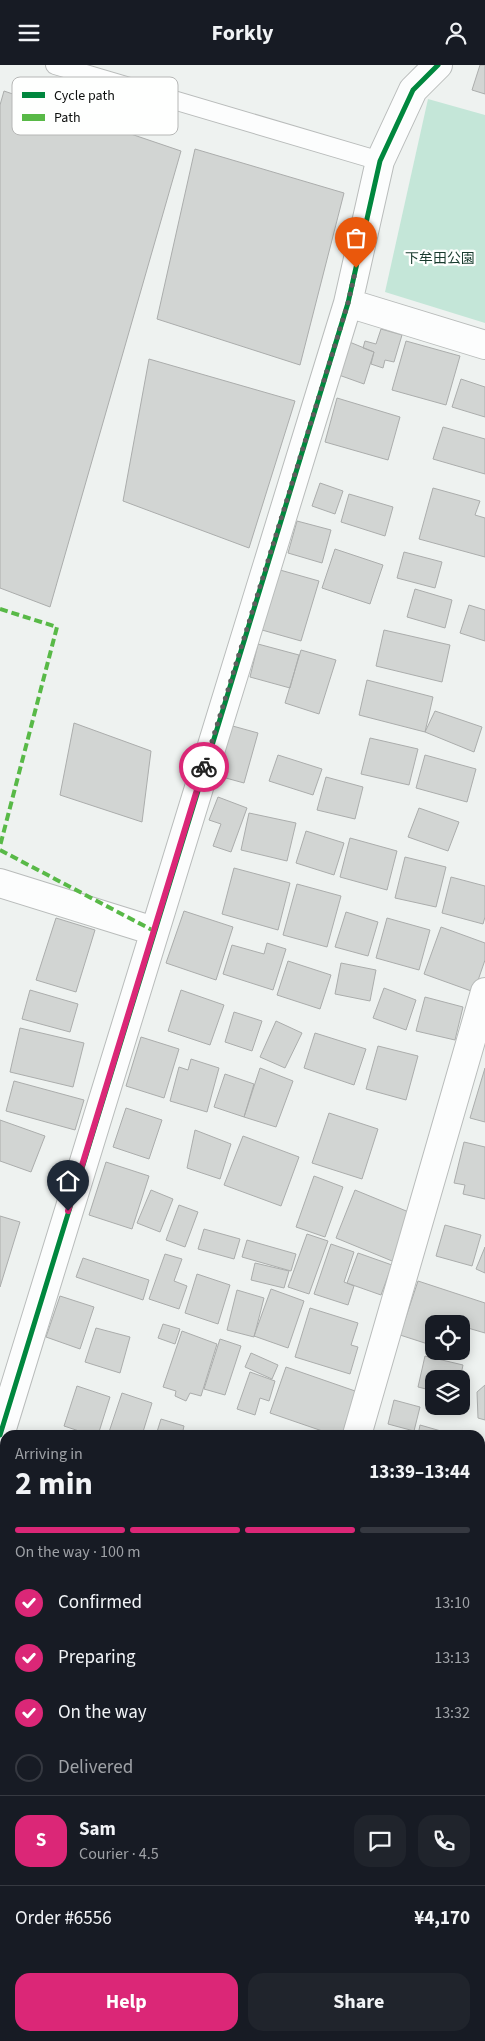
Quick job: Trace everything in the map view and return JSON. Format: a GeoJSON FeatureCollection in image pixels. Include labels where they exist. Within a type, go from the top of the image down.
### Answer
{"type":"FeatureCollection","features":[{"type":"Feature","properties":{"kind":"street"},"geometry":{"type":"LineString","coordinates":[[2,1430],[348,303],[380,161],[413,90],[438,65]]}},
{"type":"Feature","properties":{"kind":"street"},"geometry":{"type":"LineString","coordinates":[[348,303],[485,345]]}},
{"type":"Feature","properties":{"kind":"street"},"geometry":{"type":"LineString","coordinates":[[0,883],[154,931]]}},
{"type":"Feature","properties":{"kind":"street"},"geometry":{"type":"LineString","coordinates":[[358,1430],[485,992]]}},
{"type":"Feature","properties":{"kind":"lane"},"geometry":{"type":"LineString","coordinates":[[55,65],[96,77]]}},
{"type":"Feature","properties":{"kind":"lane"},"geometry":{"type":"LineString","coordinates":[[178,101],[380,161]]}},
{"type":"Feature","properties":{"kind":"green space","name":"下牟田公園"},"geometry":{"type":"Polygon","coordinates":[[[428,99],[485,115],[485,323],[385,292],[428,99]]]}},
{"type":"Feature","properties":{"kind":"building"},"geometry":{"type":"Polygon","coordinates":[[[480,65],[485,65],[485,94],[472,90],[480,65]]]}},
{"type":"Feature","properties":{"kind":"building"},"geometry":{"type":"Polygon","coordinates":[[[4,91],[12,94],[12,135],[134,135],[181,151],[50,607],[0,588],[0,105],[4,91]]]}},
{"type":"Feature","properties":{"kind":"building"},"geometry":{"type":"Polygon","coordinates":[[[195,149],[344,193],[300,365],[157,319],[195,149]]]}},
{"type":"Feature","properties":{"kind":"building"},"geometry":{"type":"Polygon","coordinates":[[[381,329],[402,335],[394,362],[385,360],[383,368],[371,364],[374,352],[363,348],[365,341],[376,344],[381,329]]]}},
{"type":"Feature","properties":{"kind":"building"},"geometry":{"type":"Polygon","coordinates":[[[347,341],[374,352],[364,384],[336,374],[347,341]]]}},
{"type":"Feature","properties":{"kind":"building"},"geometry":{"type":"Polygon","coordinates":[[[406,341],[460,356],[446,405],[392,390],[406,341]]]}},
{"type":"Feature","properties":{"kind":"building"},"geometry":{"type":"Polygon","coordinates":[[[149,359],[295,401],[249,548],[123,501],[149,359]]]}},
{"type":"Feature","properties":{"kind":"building"},"geometry":{"type":"Polygon","coordinates":[[[461,379],[485,387],[485,417],[452,407],[461,379]]]}},
{"type":"Feature","properties":{"kind":"building"},"geometry":{"type":"Polygon","coordinates":[[[337,398],[400,417],[388,460],[325,442],[337,398]]]}},
{"type":"Feature","properties":{"kind":"building"},"geometry":{"type":"Polygon","coordinates":[[[443,427],[485,439],[485,474],[433,459],[443,427]]]}},
{"type":"Feature","properties":{"kind":"building"},"geometry":{"type":"Polygon","coordinates":[[[320,483],[343,491],[335,514],[312,506],[320,483]]]}},
{"type":"Feature","properties":{"kind":"building"},"geometry":{"type":"Polygon","coordinates":[[[433,488],[480,501],[475,515],[485,518],[485,557],[419,539],[433,488]]]}},
{"type":"Feature","properties":{"kind":"building"},"geometry":{"type":"Polygon","coordinates":[[[349,494],[393,507],[385,536],[341,522],[349,494]]]}},
{"type":"Feature","properties":{"kind":"building"},"geometry":{"type":"Polygon","coordinates":[[[297,521],[331,530],[322,563],[288,553],[297,521]]]}},
{"type":"Feature","properties":{"kind":"building"},"geometry":{"type":"Polygon","coordinates":[[[335,549],[383,565],[370,604],[322,588],[335,549]]]}},
{"type":"Feature","properties":{"kind":"building"},"geometry":{"type":"Polygon","coordinates":[[[404,552],[442,562],[435,588],[397,578],[404,552]]]}},
{"type":"Feature","properties":{"kind":"building"},"geometry":{"type":"Polygon","coordinates":[[[280,570],[319,581],[301,641],[262,630],[280,570]]]}},
{"type":"Feature","properties":{"kind":"building"},"geometry":{"type":"Polygon","coordinates":[[[415,589],[452,600],[445,628],[407,617],[415,589]]]}},
{"type":"Feature","properties":{"kind":"building"},"geometry":{"type":"Polygon","coordinates":[[[469,605],[485,610],[485,641],[460,633],[469,605]]]}},
{"type":"Feature","properties":{"kind":"building"},"geometry":{"type":"Polygon","coordinates":[[[384,630],[450,645],[442,682],[376,666],[384,630]]]}},
{"type":"Feature","properties":{"kind":"building"},"geometry":{"type":"Polygon","coordinates":[[[258,644],[299,655],[290,688],[250,677],[258,644]]]}},
{"type":"Feature","properties":{"kind":"building"},"geometry":{"type":"Polygon","coordinates":[[[301,650],[336,660],[319,714],[285,703],[301,650]]]}},
{"type":"Feature","properties":{"kind":"building"},"geometry":{"type":"Polygon","coordinates":[[[367,680],[433,697],[425,732],[359,715],[367,680]]]}},
{"type":"Feature","properties":{"kind":"building"},"geometry":{"type":"Polygon","coordinates":[[[435,711],[482,727],[474,752],[425,732],[435,711]]]}},
{"type":"Feature","properties":{"kind":"building"},"geometry":{"type":"Polygon","coordinates":[[[74,723],[151,751],[142,822],[60,795],[74,723]]]}},
{"type":"Feature","properties":{"kind":"building"},"geometry":{"type":"Polygon","coordinates":[[[229,725],[258,733],[244,783],[215,775],[229,725]]]}},
{"type":"Feature","properties":{"kind":"building"},"geometry":{"type":"Polygon","coordinates":[[[370,738],[418,749],[409,785],[361,774],[370,738]]]}},
{"type":"Feature","properties":{"kind":"building"},"geometry":{"type":"Polygon","coordinates":[[[278,755],[322,769],[313,795],[269,781],[278,755]]]}},
{"type":"Feature","properties":{"kind":"building"},"geometry":{"type":"Polygon","coordinates":[[[425,755],[476,769],[467,802],[416,788],[425,755]]]}},
{"type":"Feature","properties":{"kind":"building"},"geometry":{"type":"Polygon","coordinates":[[[326,777],[363,787],[355,819],[317,810],[326,777]]]}},
{"type":"Feature","properties":{"kind":"building"},"geometry":{"type":"Polygon","coordinates":[[[218,797],[247,808],[231,852],[213,846],[221,824],[209,820],[218,797]]]}},
{"type":"Feature","properties":{"kind":"building"},"geometry":{"type":"Polygon","coordinates":[[[419,808],[459,822],[448,851],[408,837],[419,808]]]}},
{"type":"Feature","properties":{"kind":"building"},"geometry":{"type":"Polygon","coordinates":[[[249,813],[296,823],[287,861],[241,850],[249,813]]]}},
{"type":"Feature","properties":{"kind":"building"},"geometry":{"type":"Polygon","coordinates":[[[306,831],[344,843],[334,875],[296,863],[306,831]]]}},
{"type":"Feature","properties":{"kind":"building"},"geometry":{"type":"Polygon","coordinates":[[[350,838],[397,851],[387,890],[340,877],[350,838]]]}},
{"type":"Feature","properties":{"kind":"building"},"geometry":{"type":"Polygon","coordinates":[[[405,857],[446,867],[436,907],[395,898],[405,857]]]}},
{"type":"Feature","properties":{"kind":"building"},"geometry":{"type":"Polygon","coordinates":[[[234,868],[290,883],[278,930],[222,914],[234,868]]]}},
{"type":"Feature","properties":{"kind":"building"},"geometry":{"type":"Polygon","coordinates":[[[451,877],[485,886],[485,917],[483,924],[442,913],[451,877]]]}},
{"type":"Feature","properties":{"kind":"building"},"geometry":{"type":"Polygon","coordinates":[[[297,884],[341,896],[327,947],[283,935],[297,884]]]}},
{"type":"Feature","properties":{"kind":"building"},"geometry":{"type":"Polygon","coordinates":[[[184,911],[233,927],[216,980],[166,963],[184,911]]]}},
{"type":"Feature","properties":{"kind":"building"},"geometry":{"type":"Polygon","coordinates":[[[346,912],[378,922],[368,956],[335,947],[346,912]]]}},
{"type":"Feature","properties":{"kind":"building"},"geometry":{"type":"Polygon","coordinates":[[[56,918],[95,930],[76,992],[36,980],[56,918]]]}},
{"type":"Feature","properties":{"kind":"building"},"geometry":{"type":"Polygon","coordinates":[[[387,918],[430,930],[419,970],[376,958],[387,918]]]}},
{"type":"Feature","properties":{"kind":"building"},"geometry":{"type":"Polygon","coordinates":[[[441,927],[485,943],[485,960],[474,992],[424,974],[441,927]]]}},
{"type":"Feature","properties":{"kind":"building"},"geometry":{"type":"Polygon","coordinates":[[[267,943],[286,949],[273,990],[223,974],[232,945],[264,954],[267,943]]]}},
{"type":"Feature","properties":{"kind":"building"},"geometry":{"type":"Polygon","coordinates":[[[288,961],[331,975],[320,1009],[277,995],[288,961]]]}},
{"type":"Feature","properties":{"kind":"building"},"geometry":{"type":"Polygon","coordinates":[[[341,963],[376,970],[370,1001],[335,994],[341,963]]]}},
{"type":"Feature","properties":{"kind":"building"},"geometry":{"type":"Polygon","coordinates":[[[384,988],[416,1000],[406,1030],[373,1018],[384,988]]]}},
{"type":"Feature","properties":{"kind":"building"},"geometry":{"type":"Polygon","coordinates":[[[30,990],[78,1004],[70,1032],[22,1019],[30,990]]]}},
{"type":"Feature","properties":{"kind":"building"},"geometry":{"type":"Polygon","coordinates":[[[181,990],[224,1005],[210,1045],[168,1031],[181,990]]]}},
{"type":"Feature","properties":{"kind":"building"},"geometry":{"type":"Polygon","coordinates":[[[425,997],[463,1007],[455,1040],[416,1031],[425,997]]]}},
{"type":"Feature","properties":{"kind":"building"},"geometry":{"type":"Polygon","coordinates":[[[234,1012],[262,1021],[252,1051],[225,1042],[234,1012]]]}},
{"type":"Feature","properties":{"kind":"building"},"geometry":{"type":"Polygon","coordinates":[[[276,1021],[302,1033],[285,1068],[260,1057],[276,1021]]]}},
{"type":"Feature","properties":{"kind":"building"},"geometry":{"type":"Polygon","coordinates":[[[20,1028],[84,1043],[73,1087],[10,1072],[20,1028]]]}},
{"type":"Feature","properties":{"kind":"building"},"geometry":{"type":"Polygon","coordinates":[[[315,1033],[366,1049],[354,1085],[304,1068],[315,1033]]]}},
{"type":"Feature","properties":{"kind":"building"},"geometry":{"type":"Polygon","coordinates":[[[141,1037],[179,1049],[164,1098],[126,1086],[141,1037]]]}},
{"type":"Feature","properties":{"kind":"building"},"geometry":{"type":"Polygon","coordinates":[[[378,1046],[418,1056],[406,1100],[366,1089],[378,1046]]]}},
{"type":"Feature","properties":{"kind":"building"},"geometry":{"type":"Polygon","coordinates":[[[191,1059],[219,1068],[207,1112],[170,1101],[179,1067],[188,1070],[191,1059]]]}},
{"type":"Feature","properties":{"kind":"building"},"geometry":{"type":"Polygon","coordinates":[[[260,1068],[293,1081],[276,1127],[244,1117],[260,1068]]]}},
{"type":"Feature","properties":{"kind":"building"},"geometry":{"type":"Polygon","coordinates":[[[485,1068],[485,1122],[470,1118],[485,1068]]]}},
{"type":"Feature","properties":{"kind":"building"},"geometry":{"type":"Polygon","coordinates":[[[225,1074],[254,1084],[244,1117],[214,1107],[225,1074]]]}},
{"type":"Feature","properties":{"kind":"building"},"geometry":{"type":"Polygon","coordinates":[[[14,1081],[84,1100],[75,1130],[6,1111],[14,1081]]]}},
{"type":"Feature","properties":{"kind":"building"},"geometry":{"type":"Polygon","coordinates":[[[126,1108],[162,1120],[149,1159],[113,1147],[126,1108]]]}},
{"type":"Feature","properties":{"kind":"building"},"geometry":{"type":"Polygon","coordinates":[[[329,1113],[378,1129],[362,1179],[312,1163],[329,1113]]]}},
{"type":"Feature","properties":{"kind":"building"},"geometry":{"type":"Polygon","coordinates":[[[0,1120],[45,1136],[31,1172],[0,1161],[0,1120]]]}},
{"type":"Feature","properties":{"kind":"building"},"geometry":{"type":"Polygon","coordinates":[[[195,1130],[231,1144],[220,1179],[187,1168],[195,1130]]]}},
{"type":"Feature","properties":{"kind":"building"},"geometry":{"type":"Polygon","coordinates":[[[243,1136],[299,1157],[281,1206],[224,1185],[243,1136]]]}},
{"type":"Feature","properties":{"kind":"building"},"geometry":{"type":"Polygon","coordinates":[[[464,1142],[485,1147],[485,1199],[463,1194],[465,1185],[454,1183],[464,1142]]]}},
{"type":"Feature","properties":{"kind":"building"},"geometry":{"type":"Polygon","coordinates":[[[106,1162],[149,1176],[132,1229],[89,1215],[106,1162]]]}},
{"type":"Feature","properties":{"kind":"building"},"geometry":{"type":"Polygon","coordinates":[[[314,1176],[343,1187],[325,1237],[296,1227],[314,1176]]]}},
{"type":"Feature","properties":{"kind":"building"},"geometry":{"type":"Polygon","coordinates":[[[151,1190],[173,1199],[160,1232],[137,1223],[151,1190]]]}},
{"type":"Feature","properties":{"kind":"building"},"geometry":{"type":"Polygon","coordinates":[[[355,1190],[416,1215],[397,1263],[336,1238],[355,1190]]]}},
{"type":"Feature","properties":{"kind":"building"},"geometry":{"type":"Polygon","coordinates":[[[179,1205],[198,1212],[185,1247],[166,1240],[179,1205]]]}},
{"type":"Feature","properties":{"kind":"building"},"geometry":{"type":"Polygon","coordinates":[[[0,1216],[20,1222],[0,1287],[0,1216]]]}},
{"type":"Feature","properties":{"kind":"building"},"geometry":{"type":"Polygon","coordinates":[[[445,1225],[481,1235],[472,1266],[436,1256],[445,1225]]]}},
{"type":"Feature","properties":{"kind":"building"},"geometry":{"type":"Polygon","coordinates":[[[204,1229],[240,1239],[234,1259],[198,1249],[204,1229]]]}},
{"type":"Feature","properties":{"kind":"building"},"geometry":{"type":"Polygon","coordinates":[[[307,1234],[328,1241],[309,1294],[288,1287],[307,1234]]]}},
{"type":"Feature","properties":{"kind":"building"},"geometry":{"type":"Polygon","coordinates":[[[247,1240],[296,1254],[291,1271],[242,1257],[247,1240]]]}},
{"type":"Feature","properties":{"kind":"building"},"geometry":{"type":"Polygon","coordinates":[[[331,1244],[354,1252],[344,1282],[354,1286],[348,1305],[314,1294],[331,1244]]]}},
{"type":"Feature","properties":{"kind":"building"},"geometry":{"type":"Polygon","coordinates":[[[485,1247],[485,1273],[476,1269],[485,1247]]]}},
{"type":"Feature","properties":{"kind":"building"},"geometry":{"type":"Polygon","coordinates":[[[358,1253],[392,1265],[381,1295],[347,1283],[358,1253]]]}},
{"type":"Feature","properties":{"kind":"building"},"geometry":{"type":"Polygon","coordinates":[[[165,1254],[182,1259],[174,1281],[187,1286],[179,1309],[149,1299],[165,1254]]]}},
{"type":"Feature","properties":{"kind":"building"},"geometry":{"type":"Polygon","coordinates":[[[83,1258],[149,1280],[143,1300],[76,1277],[83,1258]]]}},
{"type":"Feature","properties":{"kind":"building"},"geometry":{"type":"Polygon","coordinates":[[[255,1263],[289,1271],[284,1288],[251,1280],[255,1263]]]}},
{"type":"Feature","properties":{"kind":"building"},"geometry":{"type":"Polygon","coordinates":[[[197,1274],[230,1285],[218,1324],[185,1313],[197,1274]]]}},
{"type":"Feature","properties":{"kind":"building"},"geometry":{"type":"Polygon","coordinates":[[[418,1281],[485,1303],[485,1333],[470,1329],[470,1315],[425,1315],[425,1343],[400,1335],[418,1281]]]}},
{"type":"Feature","properties":{"kind":"building"},"geometry":{"type":"Polygon","coordinates":[[[271,1289],[304,1301],[288,1348],[254,1336],[271,1289]]]}},
{"type":"Feature","properties":{"kind":"building"},"geometry":{"type":"Polygon","coordinates":[[[237,1290],[264,1298],[254,1337],[227,1330],[237,1290]]]}},
{"type":"Feature","properties":{"kind":"building"},"geometry":{"type":"Polygon","coordinates":[[[60,1296],[94,1307],[80,1349],[46,1337],[60,1296]]]}},
{"type":"Feature","properties":{"kind":"building"},"geometry":{"type":"Polygon","coordinates":[[[310,1308],[358,1323],[351,1345],[358,1347],[350,1374],[295,1357],[310,1308]]]}},
{"type":"Feature","properties":{"kind":"building"},"geometry":{"type":"Polygon","coordinates":[[[163,1324],[180,1329],[175,1344],[158,1338],[163,1324]]]}},
{"type":"Feature","properties":{"kind":"building"},"geometry":{"type":"Polygon","coordinates":[[[96,1328],[130,1337],[120,1373],[85,1362],[96,1328]]]}},
{"type":"Feature","properties":{"kind":"building"},"geometry":{"type":"Polygon","coordinates":[[[182,1331],[217,1344],[201,1396],[190,1393],[186,1401],[175,1396],[176,1391],[163,1387],[182,1331]]]}},
{"type":"Feature","properties":{"kind":"building"},"geometry":{"type":"Polygon","coordinates":[[[220,1339],[241,1346],[225,1395],[204,1389],[220,1339]]]}},
{"type":"Feature","properties":{"kind":"building"},"geometry":{"type":"Polygon","coordinates":[[[251,1353],[278,1365],[272,1379],[245,1367],[251,1353]]]}},
{"type":"Feature","properties":{"kind":"building"},"geometry":{"type":"Polygon","coordinates":[[[425,1356],[425,1360],[442,1360],[463,1365],[462,1370],[425,1370],[425,1389],[418,1387],[425,1356]]]}},
{"type":"Feature","properties":{"kind":"building"},"geometry":{"type":"Polygon","coordinates":[[[286,1367],[358,1392],[345,1430],[319,1430],[270,1413],[286,1367]]]}},
{"type":"Feature","properties":{"kind":"building"},"geometry":{"type":"Polygon","coordinates":[[[250,1372],[275,1381],[269,1401],[260,1398],[255,1415],[237,1409],[250,1372]]]}},
{"type":"Feature","properties":{"kind":"building"},"geometry":{"type":"Polygon","coordinates":[[[485,1385],[485,1420],[478,1418],[477,1392],[485,1385]]]}},
{"type":"Feature","properties":{"kind":"building"},"geometry":{"type":"Polygon","coordinates":[[[77,1386],[110,1397],[100,1430],[76,1430],[64,1426],[77,1386]]]}},
{"type":"Feature","properties":{"kind":"building"},"geometry":{"type":"Polygon","coordinates":[[[122,1393],[152,1403],[144,1430],[110,1430],[122,1393]]]}},
{"type":"Feature","properties":{"kind":"building"},"geometry":{"type":"Polygon","coordinates":[[[394,1400],[420,1407],[414,1430],[388,1424],[394,1400]]]}},
{"type":"Feature","properties":{"kind":"building"},"geometry":{"type":"Polygon","coordinates":[[[161,1419],[184,1426],[183,1430],[158,1430],[161,1419]]]}},
{"type":"Feature","properties":{"kind":"building"},"geometry":{"type":"Polygon","coordinates":[[[420,1425],[438,1430],[419,1430],[420,1425]]]}},
{"type":"Feature","properties":{"kind":"marked path"},"geometry":{"type":"LineString","coordinates":[[0,609],[57,627],[0,846]]}},
{"type":"Feature","properties":{"kind":"marked path"},"geometry":{"type":"LineString","coordinates":[[0,850],[154,931]]}},
{"type":"Feature","properties":{"kind":"cycle path"},"geometry":{"type":"LineString","coordinates":[[2,1430],[348,303],[380,161],[413,90],[438,65]]}},
{"type":"Feature","properties":{"kind":"way so far"},"geometry":{"type":"LineString","coordinates":[[204,767],[348,303],[356,268]]}},
{"type":"Feature","properties":{"kind":"route"},"geometry":{"type":"LineString","coordinates":[[68,1211],[204,767]]}}]}
